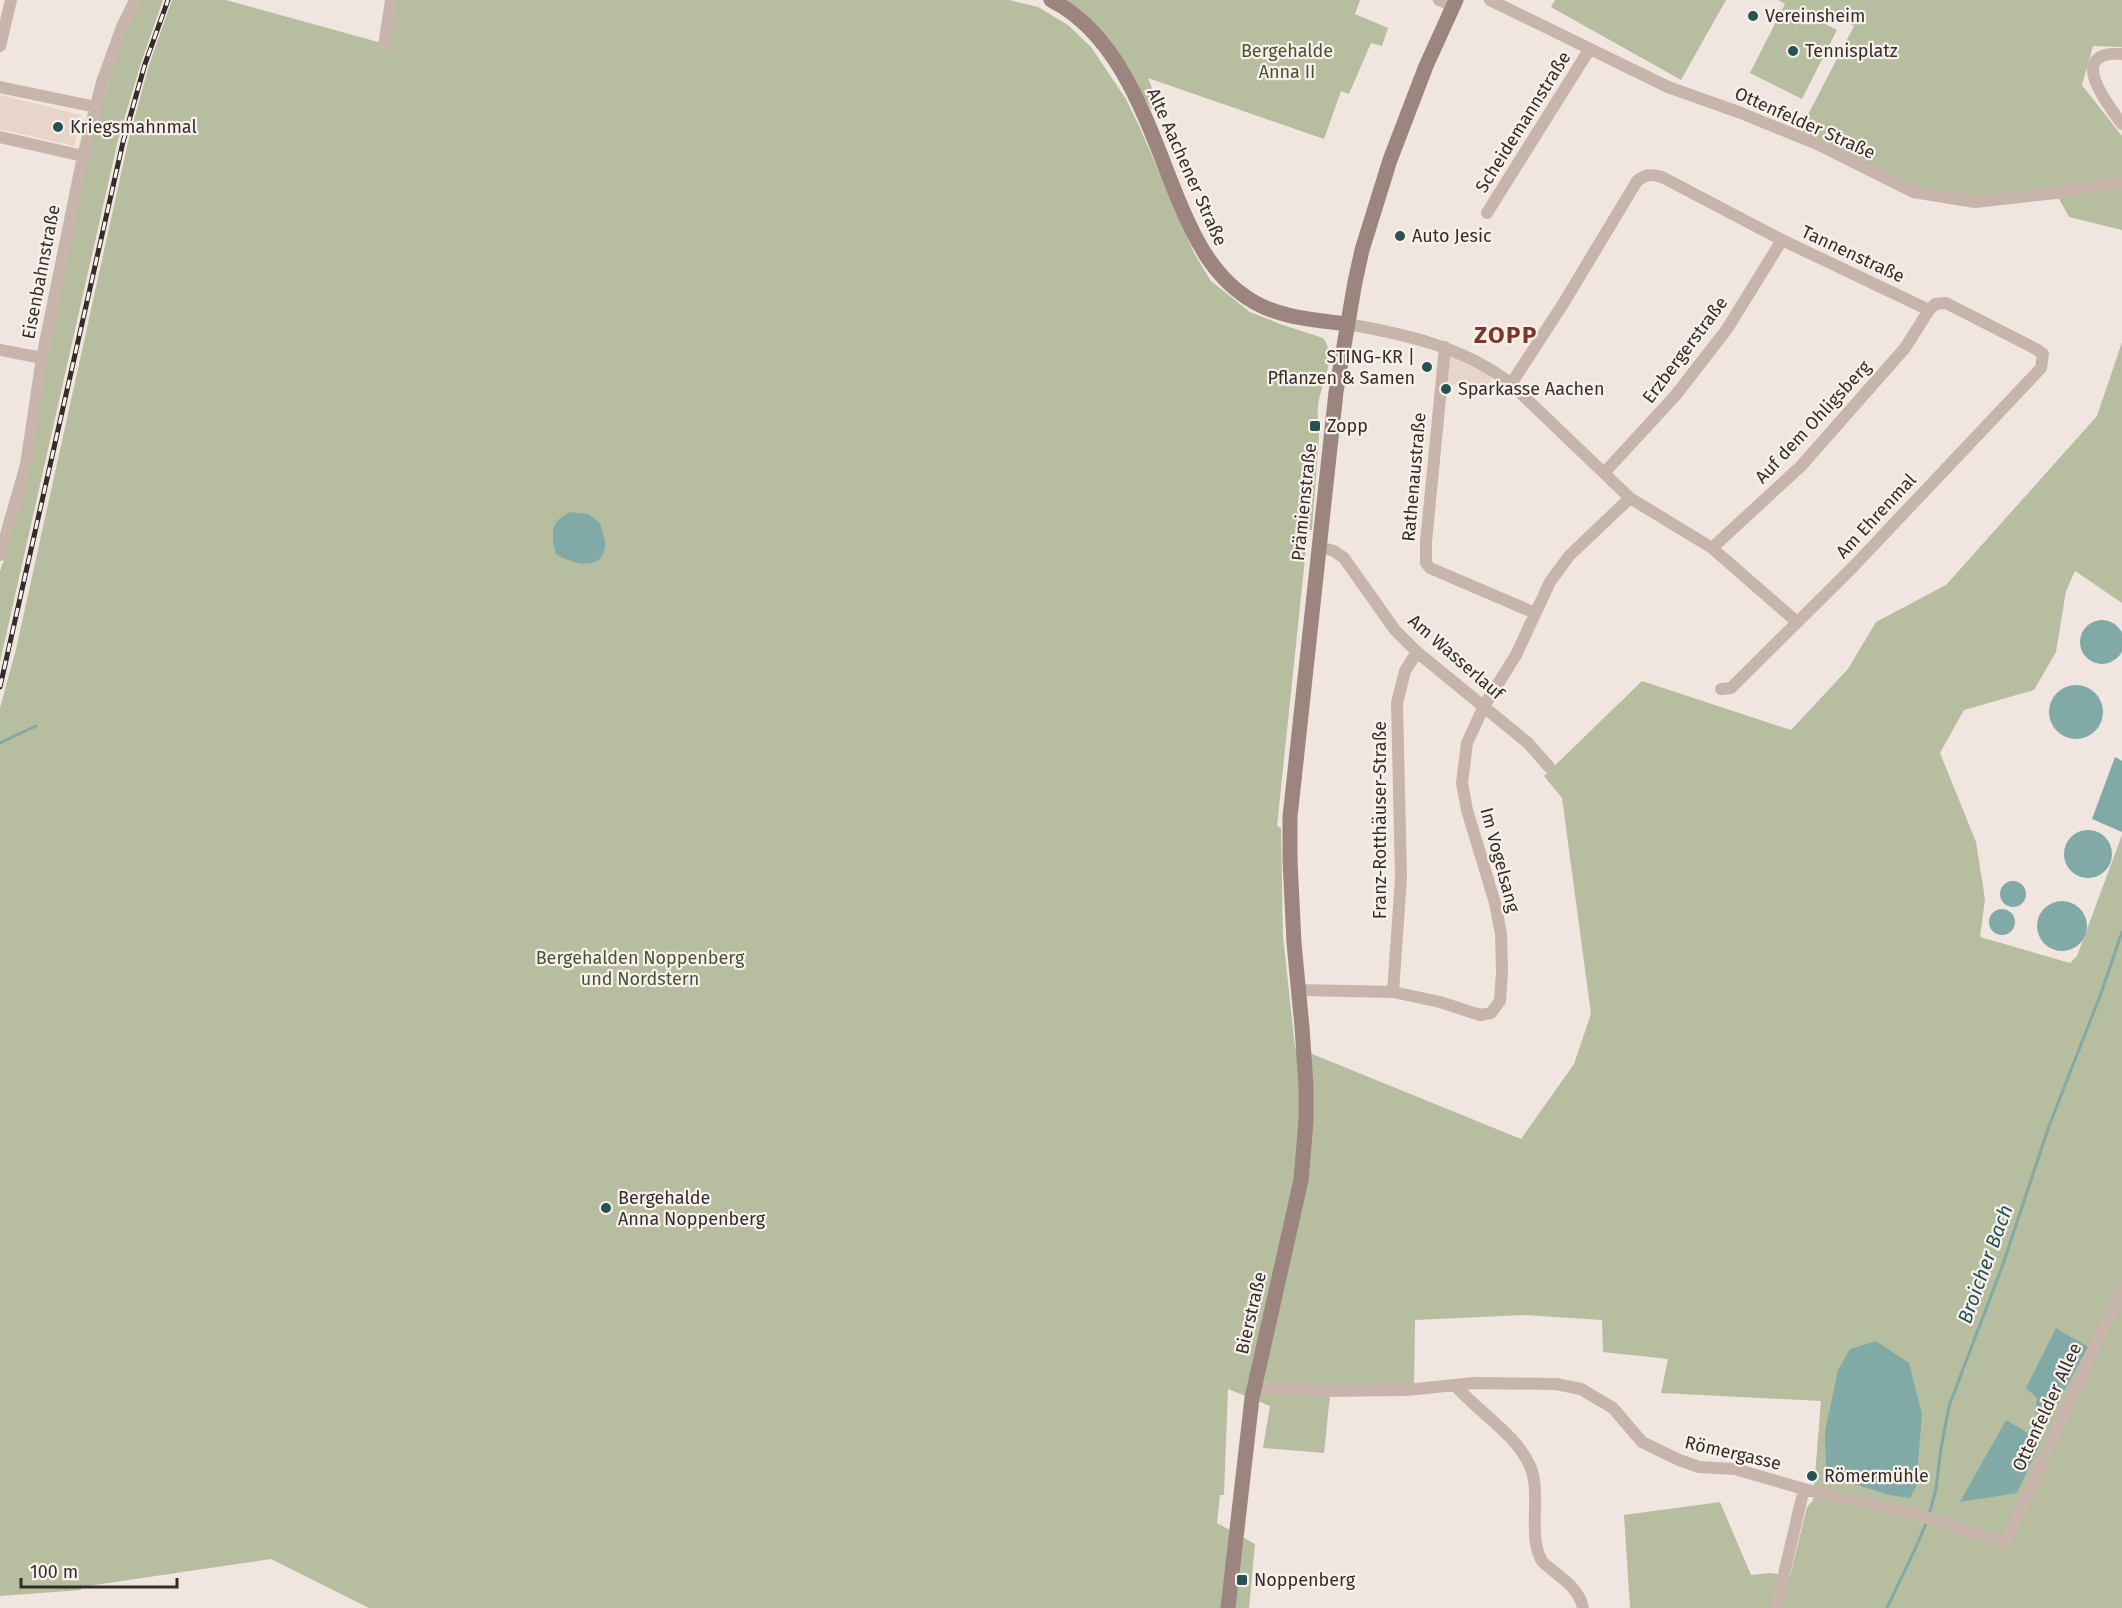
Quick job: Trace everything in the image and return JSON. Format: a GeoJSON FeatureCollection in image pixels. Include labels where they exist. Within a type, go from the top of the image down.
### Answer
{"type":"FeatureCollection","features":[{"type":"Feature","properties":{"kind":"main road","name":"Alte Aachener Straße"},"geometry":{"type":"LineString","coordinates":[[1051,0],[1078,17],[1096,34],[1112,55],[1144,119],[1192,232],[1213,267],[1235,289],[1256,303],[1281,314],[1347,324]]}},
{"type":"Feature","properties":{"kind":"main road","name":"Prämienstraße"},"geometry":{"type":"LineString","coordinates":[[1302,1027],[1290,860],[1290,817],[1336,392],[1362,250],[1390,160],[1449,2]]}},
{"type":"Feature","properties":{"kind":"main road","name":"Bierstraße"},"geometry":{"type":"LineString","coordinates":[[1228,1608],[1254,1385],[1301,1180],[1306,1121],[1302,1027]]}},
{"type":"Feature","properties":{"kind":"street"},"geometry":{"type":"LineString","coordinates":[[0,46],[11,0]]}},
{"type":"Feature","properties":{"kind":"street","name":"Eisenbahnstraße"},"geometry":{"type":"LineString","coordinates":[[0,555],[26,465],[42,358],[83,156],[122,27],[135,0]]}},
{"type":"Feature","properties":{"kind":"street"},"geometry":{"type":"LineString","coordinates":[[384,46],[391,0]]}},
{"type":"Feature","properties":{"kind":"street","name":"Ottenfelder Straße"},"geometry":{"type":"LineString","coordinates":[[1490,0],[1668,87],[1741,112],[1817,144],[1913,192],[1975,202],[2055,193],[2122,182]]}},
{"type":"Feature","properties":{"kind":"street","name":"Scheidemannstraße"},"geometry":{"type":"LineString","coordinates":[[1487,213],[1589,50]]}},
{"type":"Feature","properties":{"kind":"street"},"geometry":{"type":"LineString","coordinates":[[2122,54],[2110,53],[2100,58],[2093,66],[2093,80],[2099,93],[2122,124]]}},
{"type":"Feature","properties":{"kind":"street"},"geometry":{"type":"LineString","coordinates":[[0,87],[96,107]]}},
{"type":"Feature","properties":{"kind":"street"},"geometry":{"type":"LineString","coordinates":[[0,137],[83,156]]}},
{"type":"Feature","properties":{"kind":"street","name":"Tannenstraße"},"geometry":{"type":"LineString","coordinates":[[1511,384],[1563,304],[1636,180],[1645,175],[1652,174],[1662,177],[1782,240],[1929,310]]}},
{"type":"Feature","properties":{"kind":"street","name":"Erzbergerstraße"},"geometry":{"type":"LineString","coordinates":[[1605,472],[1675,396],[1727,329],[1782,240]]}},
{"type":"Feature","properties":{"kind":"street","name":"Am Ehrenmal"},"geometry":{"type":"LineString","coordinates":[[1721,689],[1731,688],[1852,568],[2041,368],[2043,354],[2036,348],[1946,303],[1935,304],[1929,310]]}},
{"type":"Feature","properties":{"kind":"street","name":"Auf dem Ohligsberg"},"geometry":{"type":"LineString","coordinates":[[1712,548],[1801,466],[1905,348],[1929,310]]}},
{"type":"Feature","properties":{"kind":"street"},"geometry":{"type":"LineString","coordinates":[[1347,324],[1445,347],[1494,370],[1630,498],[1712,548],[1797,622]]}},
{"type":"Feature","properties":{"kind":"street","name":"Rathenaustraße"},"geometry":{"type":"LineString","coordinates":[[1445,347],[1426,542],[1426,563],[1430,568],[1535,613]]}},
{"type":"Feature","properties":{"kind":"street"},"geometry":{"type":"LineString","coordinates":[[0,350],[42,358]]}},
{"type":"Feature","properties":{"kind":"street","name":"Im Vogelsang"},"geometry":{"type":"LineString","coordinates":[[1393,993],[1440,1002],[1480,1015],[1491,1013],[1500,1001],[1501,934],[1495,903],[1467,810],[1462,783],[1467,743],[1484,706],[1516,655],[1550,582],[1569,556],[1630,498]]}},
{"type":"Feature","properties":{"kind":"street","name":"Am Wasserlauf"},"geometry":{"type":"LineString","coordinates":[[1319,547],[1334,551],[1344,558],[1395,630],[1418,652],[1528,743],[1543,757],[1549,767]]}},
{"type":"Feature","properties":{"kind":"street","name":"Franz-Rotthäuser-Straße"},"geometry":{"type":"LineString","coordinates":[[1393,993],[1401,878],[1397,702],[1405,671],[1418,652]]}},
{"type":"Feature","properties":{"kind":"street"},"geometry":{"type":"LineString","coordinates":[[1298,990],[1393,993]]}},
{"type":"Feature","properties":{"kind":"street","name":"Ottenfelder Allee"},"geometry":{"type":"LineString","coordinates":[[2005,1543],[2122,1287]]}},
{"type":"Feature","properties":{"kind":"street","name":"Römergasse"},"geometry":{"type":"LineString","coordinates":[[1254,1385],[1267,1389],[1323,1391],[1407,1390],[1474,1383],[1556,1384],[1581,1389],[1613,1408],[1642,1442],[1679,1460],[1699,1467],[1735,1469],[1804,1489],[1919,1515],[2005,1543]]}},
{"type":"Feature","properties":{"kind":"street"},"geometry":{"type":"LineString","coordinates":[[1456,1386],[1465,1397],[1498,1425],[1530,1467],[1534,1482],[1536,1540],[1542,1561],[1571,1587],[1581,1599],[1583,1608]]}},
{"type":"Feature","properties":{"kind":"street"},"geometry":{"type":"LineString","coordinates":[[1776,1608],[1804,1489]]}},
{"type":"Feature","properties":{"kind":"green space"},"geometry":{"type":"Polygon","coordinates":[[[140,0],[163,0],[118,140],[0,662],[0,571],[45,372],[87,158],[122,40],[140,0]]]}},
{"type":"Feature","properties":{"kind":"green space","name":"Bergehalden Noppenberg und Nordstern"},"geometry":{"type":"Polygon","coordinates":[[[172,0],[226,0],[389,45],[396,0],[1009,0],[1038,7],[1068,25],[1091,47],[1126,99],[1194,253],[1211,281],[1250,312],[1323,338],[1329,353],[1328,369],[1318,405],[1319,437],[1312,530],[1308,530],[1277,826],[1281,828],[1283,936],[1295,1047],[1521,1139],[1574,1064],[1591,1014],[1562,798],[1544,776],[1642,681],[1791,730],[1848,669],[1876,622],[1946,585],[2097,416],[2122,342],[2122,603],[2075,571],[2066,591],[2056,652],[2034,690],[1964,710],[1940,753],[1976,842],[1985,899],[1980,937],[2070,963],[2077,956],[2122,835],[2122,1608],[1630,1608],[1624,1515],[1720,1502],[1751,1575],[1771,1573],[1790,1576],[1807,1507],[1813,1500],[1821,1401],[1661,1393],[1668,1359],[1603,1352],[1602,1320],[1525,1315],[1415,1320],[1414,1394],[1330,1395],[1324,1453],[1263,1448],[1270,1406],[1228,1389],[1224,1495],[1220,1495],[1217,1523],[1255,1544],[1249,1608],[369,1608],[271,1559],[81,1587],[81,1590],[0,1596],[0,708],[16,649],[128,142],[149,65],[172,0]]]}},
{"type":"Feature","properties":{"kind":"green space","name":"Bergehalde Anna II"},"geometry":{"type":"Polygon","coordinates":[[[1062,0],[1360,0],[1355,14],[1388,28],[1382,46],[1371,43],[1349,94],[1341,91],[1324,139],[1148,78],[1159,106],[1151,109],[1123,62],[1062,0]]]}},
{"type":"Feature","properties":{"kind":"green space"},"geometry":{"type":"Polygon","coordinates":[[[1555,0],[1726,0],[1681,80],[1551,7],[1555,0]]]}},
{"type":"Feature","properties":{"kind":"green space"},"geometry":{"type":"Polygon","coordinates":[[[1778,0],[2122,0],[2122,47],[2093,46],[2082,85],[2122,136],[2122,230],[2069,217],[2053,188],[1976,198],[1914,187],[1800,130],[1854,26],[1842,20],[1796,9],[1837,30],[1802,99],[1750,73],[1785,4],[1778,0]]]}},
{"type":"Feature","properties":{"kind":"shaded area"},"geometry":{"type":"Polygon","coordinates":[[[0,95],[81,115],[74,146],[0,129],[0,95]]]}},
{"type":"Feature","properties":{"kind":"shaded area"},"geometry":{"type":"Polygon","coordinates":[[[1445,347],[1494,370],[1487,392],[1441,383],[1445,347]]]}},
{"type":"Feature","properties":{"kind":"water"},"geometry":{"type":"Polygon","coordinates":[[[570,512],[588,514],[600,523],[605,542],[604,552],[594,562],[579,563],[556,554],[553,530],[558,520],[570,512]]]}},
{"type":"Feature","properties":{"kind":"water"},"geometry":{"type":"Polygon","coordinates":[[[2102,620],[2118,626],[2124,642],[2118,658],[2102,664],[2086,658],[2080,642],[2086,626],[2102,620]]]}},
{"type":"Feature","properties":{"kind":"water"},"geometry":{"type":"Polygon","coordinates":[[[2071,685],[2081,685],[2091,689],[2099,697],[2103,712],[2099,727],[2091,735],[2081,739],[2071,739],[2061,735],[2053,727],[2049,717],[2049,707],[2053,697],[2061,689],[2071,685]]]}},
{"type":"Feature","properties":{"kind":"water"},"geometry":{"type":"Polygon","coordinates":[[[2115,757],[2122,761],[2122,832],[2092,819],[2115,757]]]}},
{"type":"Feature","properties":{"kind":"water"},"geometry":{"type":"Polygon","coordinates":[[[2088,830],[2105,837],[2112,854],[2105,871],[2088,878],[2071,871],[2064,854],[2071,837],[2088,830]]]}},
{"type":"Feature","properties":{"kind":"water"},"geometry":{"type":"Polygon","coordinates":[[[2013,881],[2022,885],[2026,894],[2022,903],[2013,907],[2004,903],[2000,894],[2004,885],[2013,881]]]}},
{"type":"Feature","properties":{"kind":"water"},"geometry":{"type":"Polygon","coordinates":[[[2067,901],[2080,908],[2086,916],[2086,936],[2080,944],[2072,950],[2057,951],[2044,944],[2038,936],[2037,921],[2044,908],[2052,902],[2067,901]]]}},
{"type":"Feature","properties":{"kind":"water"},"geometry":{"type":"Polygon","coordinates":[[[2002,909],[2011,913],[2015,922],[2011,931],[2002,935],[1993,931],[1989,922],[1993,913],[2002,909]]]}},
{"type":"Feature","properties":{"kind":"water"},"geometry":{"type":"Polygon","coordinates":[[[2056,1328],[2088,1347],[2046,1424],[2035,1413],[2037,1398],[2026,1388],[2056,1328]]]}},
{"type":"Feature","properties":{"kind":"water"},"geometry":{"type":"Polygon","coordinates":[[[1876,1341],[1909,1363],[1922,1414],[1916,1487],[1910,1498],[1889,1495],[1826,1475],[1825,1431],[1838,1370],[1850,1349],[1876,1341]]]}},
{"type":"Feature","properties":{"kind":"water"},"geometry":{"type":"Polygon","coordinates":[[[2006,1420],[2041,1441],[2017,1493],[1960,1502],[2006,1420]]]}},
{"type":"Feature","properties":{"kind":"waterway"},"geometry":{"type":"LineString","coordinates":[[0,743],[36,726]]}},
{"type":"Feature","properties":{"kind":"waterway","name":"Broicher Bach"},"geometry":{"type":"LineString","coordinates":[[1929,1515],[1936,1489],[1949,1406],[2002,1267],[2049,1126],[2100,996],[2122,932]]}},
{"type":"Feature","properties":{"kind":"waterway","name":"Broicher Bach"},"geometry":{"type":"LineString","coordinates":[[1887,1608],[1927,1521]]}},
{"type":"Feature","properties":{"kind":"railway"},"geometry":{"type":"LineString","coordinates":[[0,687],[123,142],[145,64],[168,0]]}},
{"type":"Feature","properties":{"kind":"place","name":"Vereinsheim"},"geometry":{"type":"Point","coordinates":[1753,16]}},
{"type":"Feature","properties":{"kind":"place","name":"Tennisplatz"},"geometry":{"type":"Point","coordinates":[1793,51]}},
{"type":"Feature","properties":{"kind":"place","name":"Kriegsmahnmal"},"geometry":{"type":"Point","coordinates":[58,127]}},
{"type":"Feature","properties":{"kind":"place","name":"Auto Jesic"},"geometry":{"type":"Point","coordinates":[1400,236]}},
{"type":"Feature","properties":{"kind":"place","name":"STING-KR | Pflanzen & Samen"},"geometry":{"type":"Point","coordinates":[1427,367]}},
{"type":"Feature","properties":{"kind":"place","name":"Sparkasse Aachen"},"geometry":{"type":"Point","coordinates":[1446,389]}},
{"type":"Feature","properties":{"kind":"place","name":"Zopp"},"geometry":{"type":"Point","coordinates":[1315,426]}},
{"type":"Feature","properties":{"kind":"place","name":"Bergehalde Anna Noppenberg"},"geometry":{"type":"Point","coordinates":[606,1208]}},
{"type":"Feature","properties":{"kind":"place","name":"Römermühle"},"geometry":{"type":"Point","coordinates":[1812,1476]}},
{"type":"Feature","properties":{"kind":"place","name":"Noppenberg"},"geometry":{"type":"Point","coordinates":[1242,1580]}},
{"type":"Feature","properties":{"kind":"district","name":"ZOPP"},"geometry":{"type":"Point","coordinates":[1506,335]}}]}
